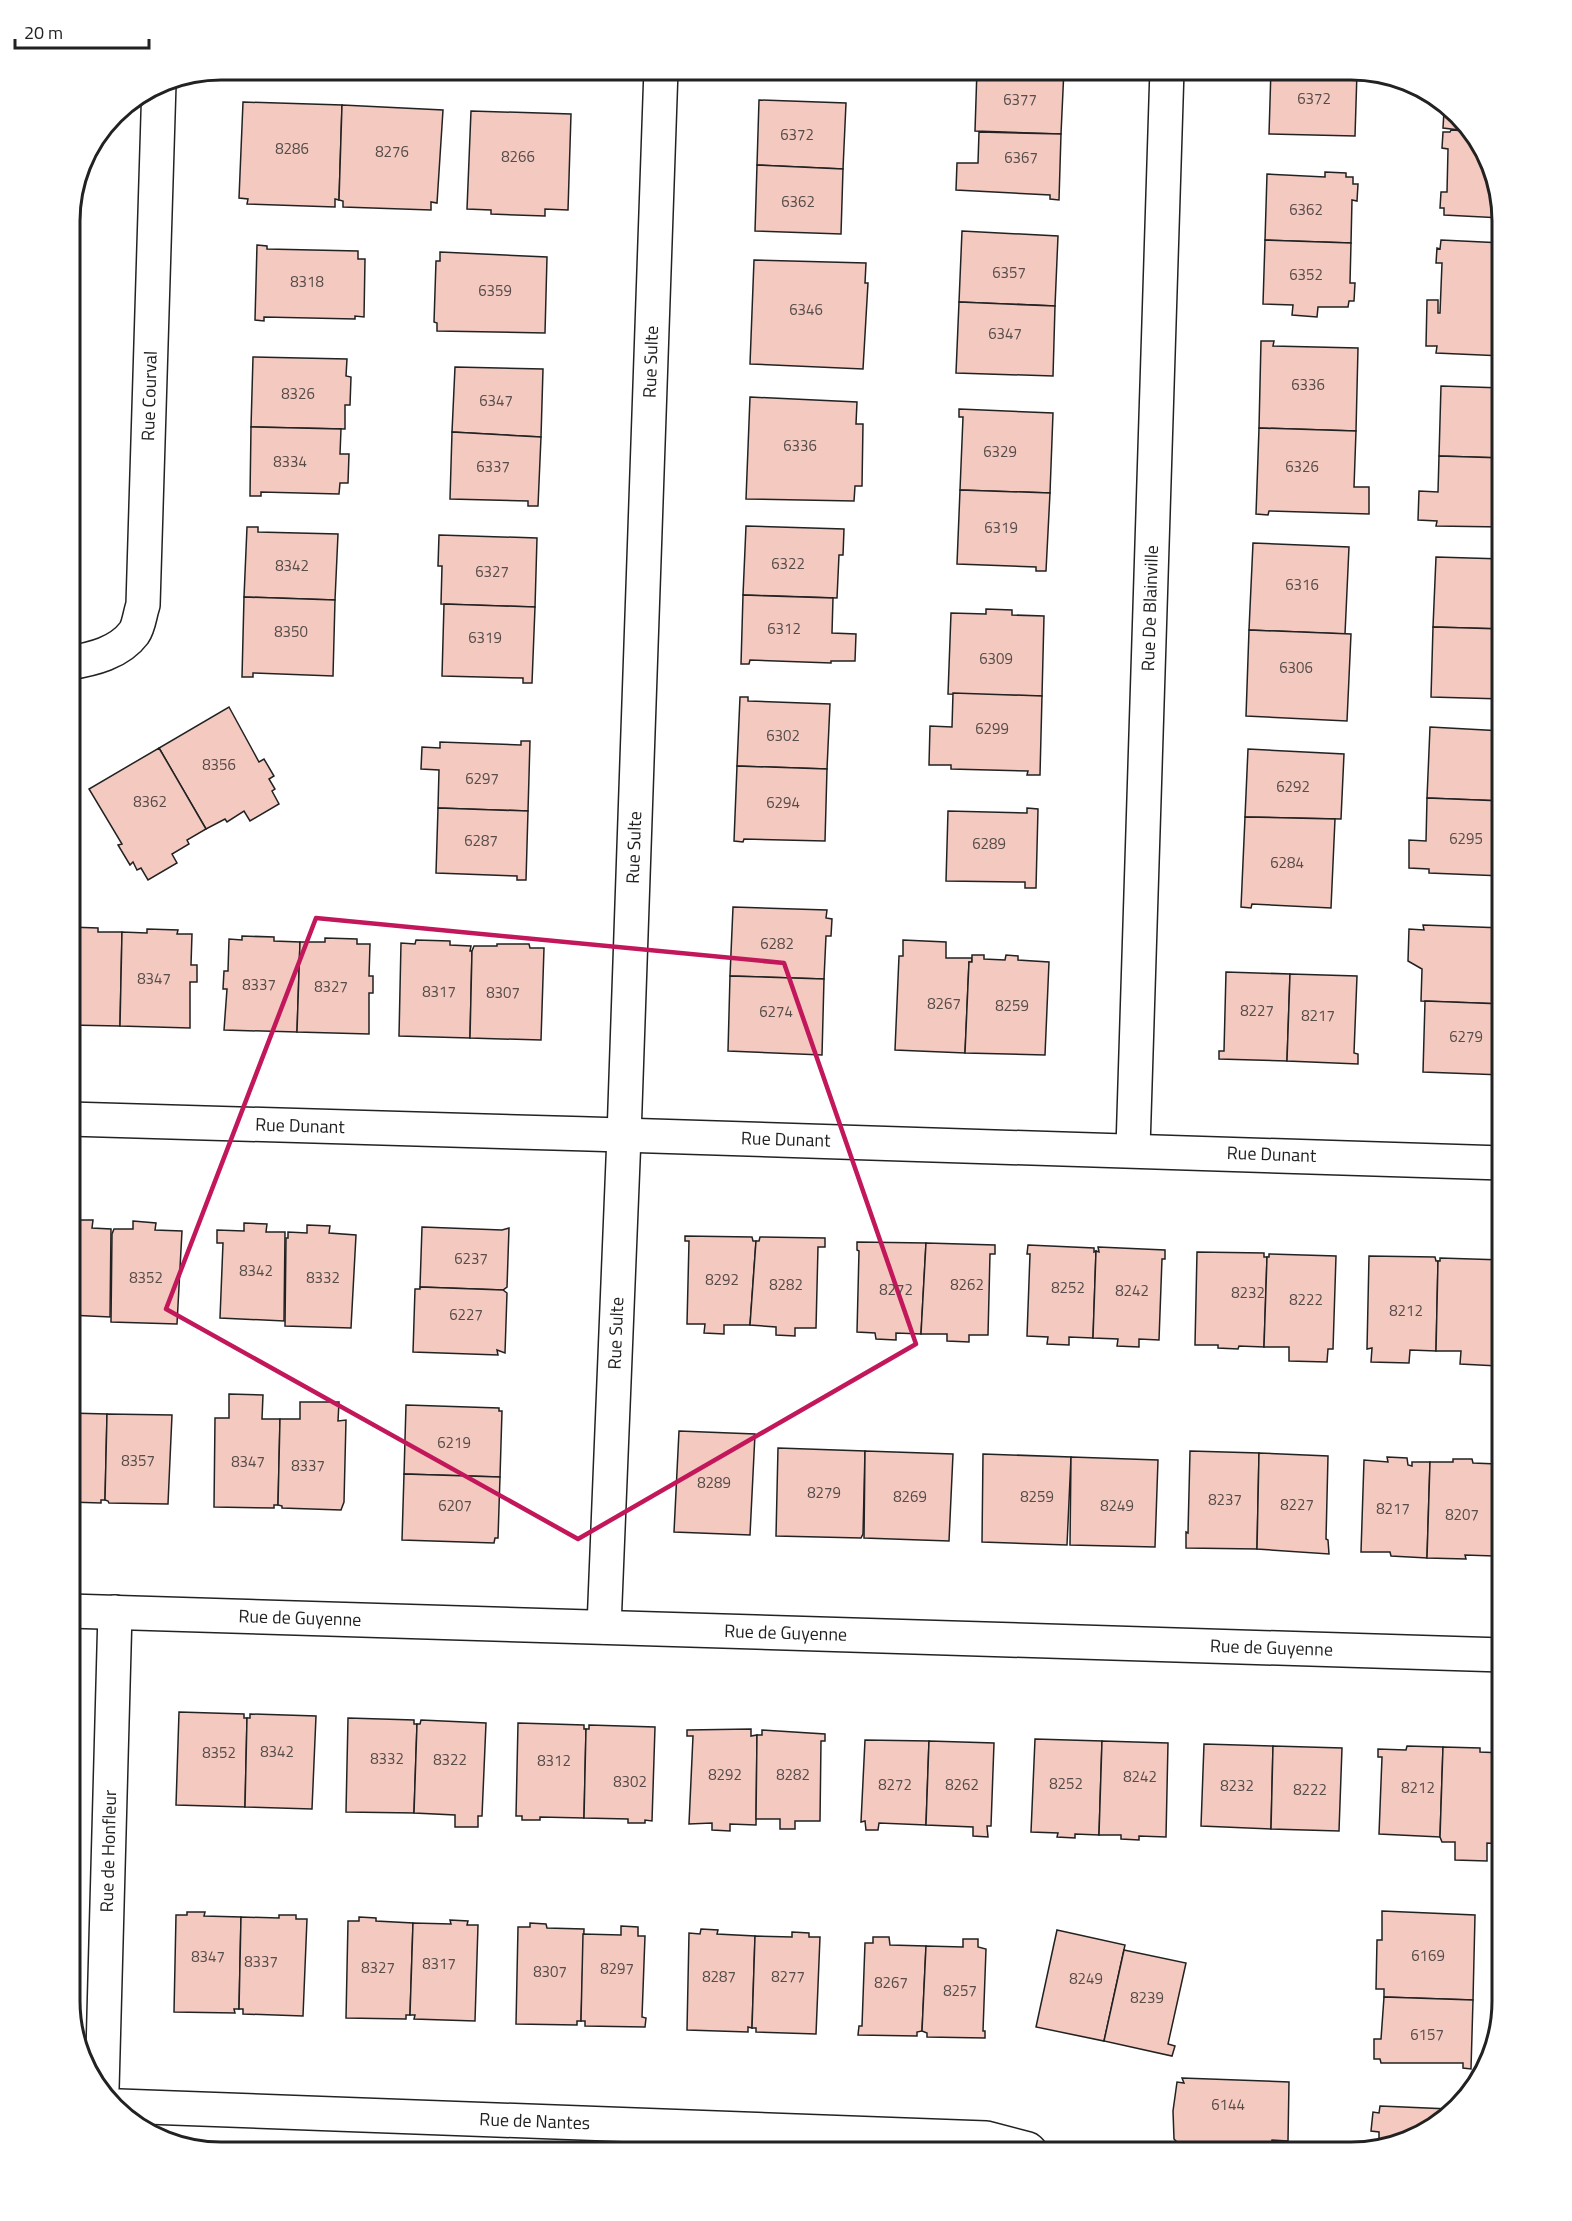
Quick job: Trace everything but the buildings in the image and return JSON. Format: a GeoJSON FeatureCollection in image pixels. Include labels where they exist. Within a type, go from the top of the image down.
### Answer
{"type":"FeatureCollection","features":[{"type":"Feature","properties":{"kind":"street","name":"Rue Sulte"},"geometry":{"type":"LineString","coordinates":[[604,1627],[624,1136],[661,79]]}},
{"type":"Feature","properties":{"kind":"street","name":"Rue De Blainville"},"geometry":{"type":"LineString","coordinates":[[1133,1148],[1167,80]]}},
{"type":"Feature","properties":{"kind":"street","name":"Rue Courval"},"geometry":{"type":"LineString","coordinates":[[80,661],[115,650],[135,632],[143,605],[159,94]]}},
{"type":"Feature","properties":{"kind":"street","name":"Rue Dunant"},"geometry":{"type":"LineString","coordinates":[[79,1119],[624,1136],[1133,1148],[1492,1163]]}},
{"type":"Feature","properties":{"kind":"street","name":"Rue de Guyenne"},"geometry":{"type":"LineString","coordinates":[[79,1611],[1492,1655]]}},
{"type":"Feature","properties":{"kind":"street","name":"Rue de Honfleur"},"geometry":{"type":"LineString","coordinates":[[102,2077],[115,1612]]}},
{"type":"Feature","properties":{"kind":"street","name":"Rue de Nantes"},"geometry":{"type":"LineString","coordinates":[[128,2106],[986,2138],[1000,2142]]}},
{"type":"Feature","properties":{"kind":"highlighted area"},"geometry":{"type":"Polygon","coordinates":[[[316,918],[784,963],[916,1344],[578,1539],[166,1309],[316,918]]]}}]}
